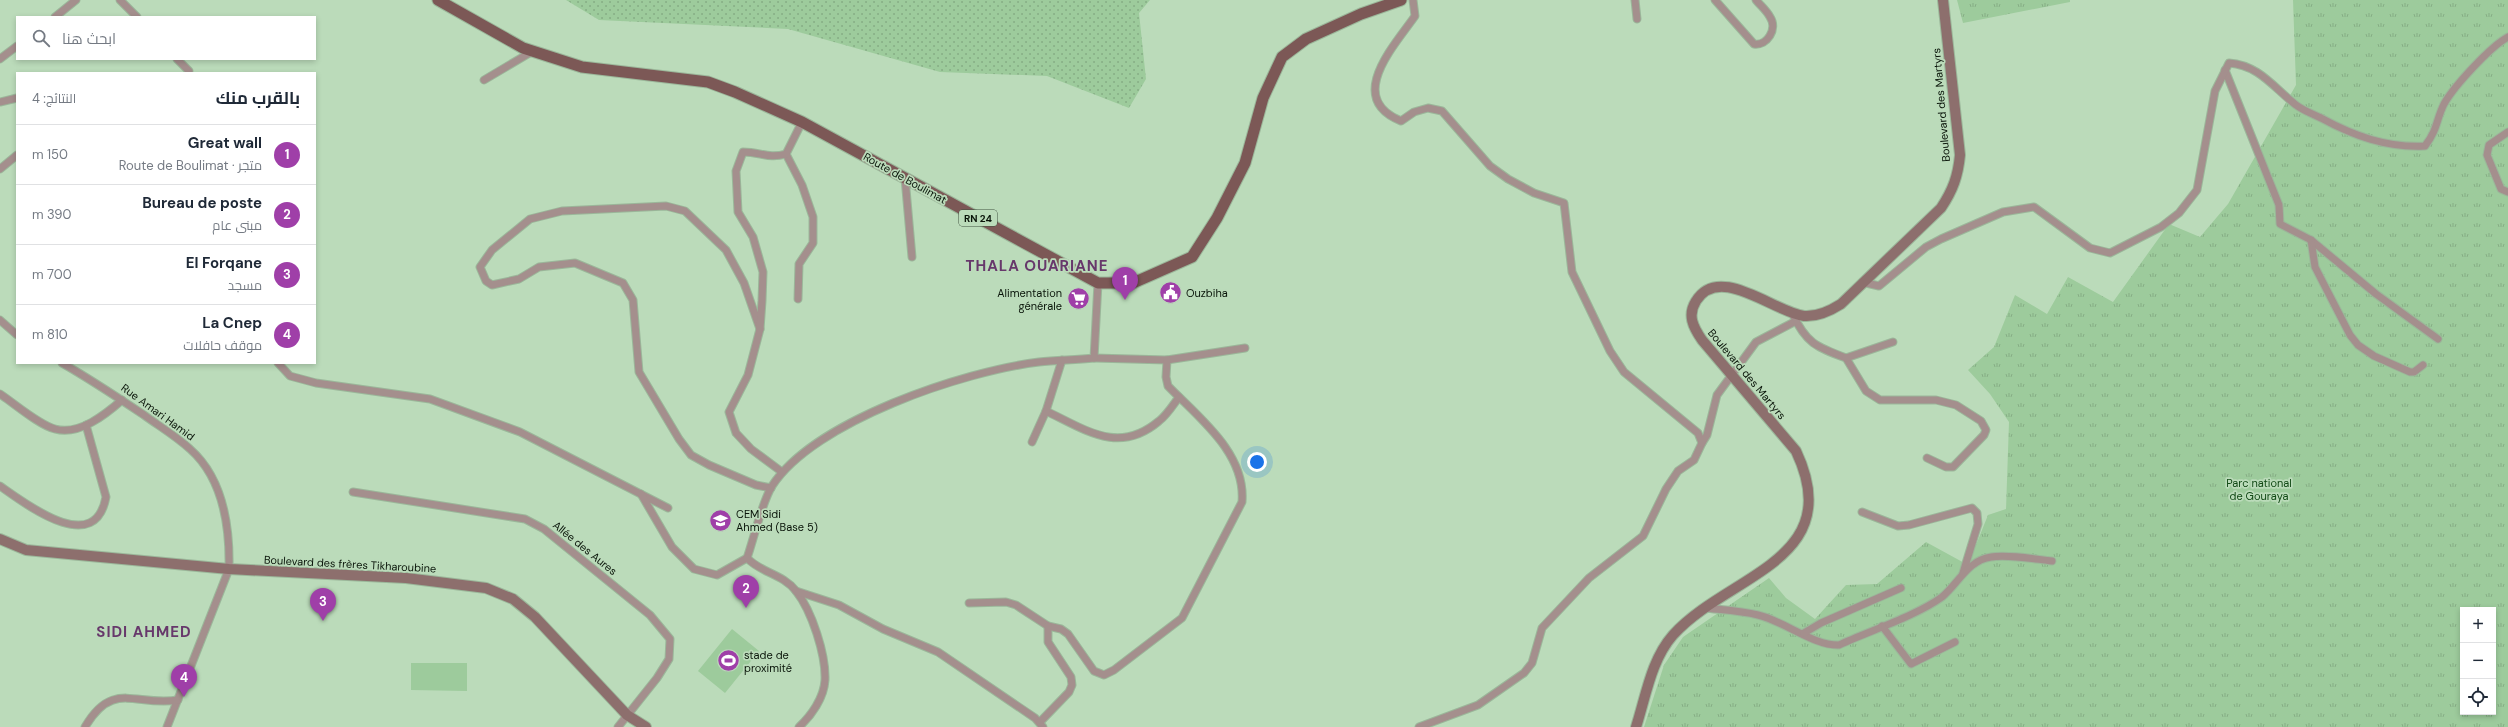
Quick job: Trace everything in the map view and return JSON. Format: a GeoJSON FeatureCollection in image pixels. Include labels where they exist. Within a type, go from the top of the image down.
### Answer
{"type":"FeatureCollection","features":[{"type":"Feature","properties":{"kind":"main road","name":"Route de Boulimat"},"geometry":{"type":"LineString","coordinates":[[438,0],[523,48],[582,67],[708,82],[735,92],[802,122],[1098,283],[1133,283],[1192,256],[1217,218],[1245,163],[1263,98],[1282,57],[1306,39],[1361,14],[1402,0]]}},
{"type":"Feature","properties":{"kind":"main road","name":"Boulevard des Martyrs"},"geometry":{"type":"LineString","coordinates":[[1636,727],[1651,676],[1662,650],[1673,635],[1705,608],[1756,577],[1780,559],[1797,540],[1808,514],[1809,490],[1805,472],[1796,451],[1694,328],[1691,315],[1695,302],[1703,290],[1715,286],[1747,291],[1794,317],[1828,312],[1841,304],[1862,282],[1941,208],[1952,191],[1958,175],[1960,155],[1943,0]]}},
{"type":"Feature","properties":{"kind":"main road","name":"Boulevard des frères Tikharoubine"},"geometry":{"type":"LineString","coordinates":[[0,539],[26,550],[229,569],[406,578],[486,588],[513,599],[534,617],[627,715],[646,727]]}},
{"type":"Feature","properties":{"kind":"street"},"geometry":{"type":"LineString","coordinates":[[55,16],[76,0]]}},
{"type":"Feature","properties":{"kind":"street"},"geometry":{"type":"LineString","coordinates":[[120,0],[136,16]]}},
{"type":"Feature","properties":{"kind":"street"},"geometry":{"type":"LineString","coordinates":[[1413,0],[1415,16],[1395,41],[1374,84],[1375,97],[1383,111],[1401,121],[1414,112],[1428,108],[1442,111],[1490,166],[1508,179],[1534,193],[1564,203],[1572,272],[1610,351],[1624,372],[1698,433],[1702,443]]}},
{"type":"Feature","properties":{"kind":"street"},"geometry":{"type":"LineString","coordinates":[[1635,0],[1637,19]]}},
{"type":"Feature","properties":{"kind":"street"},"geometry":{"type":"LineString","coordinates":[[1715,0],[1754,44],[1760,45],[1768,40],[1773,28],[1772,19],[1756,0]]}},
{"type":"Feature","properties":{"kind":"street"},"geometry":{"type":"LineString","coordinates":[[1862,282],[1879,286],[1926,247],[2003,212],[2020,208],[2034,207],[2090,248],[2110,253],[2138,241],[2179,213],[2197,190],[2215,91],[2228,63],[2242,64],[2268,79],[2297,106],[2359,137],[2402,147],[2425,146],[2435,132],[2443,106],[2453,89],[2496,43],[2508,37]]}},
{"type":"Feature","properties":{"kind":"street"},"geometry":{"type":"LineString","coordinates":[[0,59],[16,47]]}},
{"type":"Feature","properties":{"kind":"street"},"geometry":{"type":"LineString","coordinates":[[484,80],[532,51]]}},
{"type":"Feature","properties":{"kind":"street"},"geometry":{"type":"LineString","coordinates":[[178,60],[189,71]]}},
{"type":"Feature","properties":{"kind":"street"},"geometry":{"type":"LineString","coordinates":[[2225,70],[2279,205],[2280,224],[2311,240],[2376,294],[2438,339]]}},
{"type":"Feature","properties":{"kind":"street"},"geometry":{"type":"LineString","coordinates":[[0,102],[16,98]]}},
{"type":"Feature","properties":{"kind":"street"},"geometry":{"type":"LineString","coordinates":[[782,472],[751,449],[736,432],[728,412],[748,375],[760,329],[763,272],[753,237],[738,212],[736,171],[743,152],[758,152],[773,158],[786,154],[802,122]]}},
{"type":"Feature","properties":{"kind":"street"},"geometry":{"type":"LineString","coordinates":[[2508,132],[2489,145],[2487,155],[2500,188],[2508,192]]}},
{"type":"Feature","properties":{"kind":"street"},"geometry":{"type":"LineString","coordinates":[[786,154],[802,185],[813,217],[813,243],[799,264],[798,299]]}},
{"type":"Feature","properties":{"kind":"street"},"geometry":{"type":"LineString","coordinates":[[0,169],[16,156]]}},
{"type":"Feature","properties":{"kind":"street"},"geometry":{"type":"LineString","coordinates":[[905,178],[912,257]]}},
{"type":"Feature","properties":{"kind":"street"},"geometry":{"type":"LineString","coordinates":[[760,329],[744,283],[726,250],[685,211],[666,206],[562,211],[530,219],[492,250],[480,267],[486,281],[492,285],[519,279],[539,267],[575,263],[623,283],[633,300],[639,372],[679,439],[692,455],[709,465],[756,485],[771,488]]}},
{"type":"Feature","properties":{"kind":"street"},"geometry":{"type":"LineString","coordinates":[[2311,240],[2315,267],[2350,335],[2358,345],[2374,356],[2410,372],[2414,372],[2422,365]]}},
{"type":"Feature","properties":{"kind":"street"},"geometry":{"type":"LineString","coordinates":[[1094,358],[1098,283]]}},
{"type":"Feature","properties":{"kind":"street"},"geometry":{"type":"LineString","coordinates":[[1419,727],[1478,705],[1524,673],[1532,663],[1542,628],[1589,578],[1643,536],[1666,489],[1678,471],[1694,460],[1707,435],[1717,395],[1756,342],[1794,317],[1801,333],[1817,348],[1846,358],[1893,342]]}},
{"type":"Feature","properties":{"kind":"street"},"geometry":{"type":"LineString","coordinates":[[0,320],[16,333]]}},
{"type":"Feature","properties":{"kind":"street"},"geometry":{"type":"LineString","coordinates":[[641,494],[672,546],[694,569],[717,575],[747,558],[771,488],[782,472],[822,438],[855,419],[953,382],[1039,362],[1094,358],[1168,360],[1244,348]]}},
{"type":"Feature","properties":{"kind":"street"},"geometry":{"type":"LineString","coordinates":[[1846,358],[1866,391],[1880,400],[1936,400],[1956,406],[1981,421],[1986,430],[1984,435],[1953,466],[1946,467],[1927,458]]}},
{"type":"Feature","properties":{"kind":"street"},"geometry":{"type":"LineString","coordinates":[[1032,442],[1046,411],[1062,360]]}},
{"type":"Feature","properties":{"kind":"street"},"geometry":{"type":"LineString","coordinates":[[969,603],[1011,604],[1031,613],[1048,626],[1061,629],[1068,634],[1094,671],[1104,675],[1114,670],[1182,618],[1242,502],[1243,492],[1233,460],[1218,437],[1168,386],[1166,377],[1168,360]]}},
{"type":"Feature","properties":{"kind":"street","name":"Rue Amari Hamid"},"geometry":{"type":"LineString","coordinates":[[64,364],[109,390],[192,450],[207,468],[218,487],[230,544],[229,569],[167,727]]}},
{"type":"Feature","properties":{"kind":"street"},"geometry":{"type":"LineString","coordinates":[[279,364],[290,376],[316,383],[430,399],[520,432],[668,508]]}},
{"type":"Feature","properties":{"kind":"street"},"geometry":{"type":"LineString","coordinates":[[0,394],[55,429],[65,430],[86,425],[103,416],[122,400]]}},
{"type":"Feature","properties":{"kind":"street"},"geometry":{"type":"LineString","coordinates":[[1046,411],[1090,432],[1120,439],[1134,437],[1159,421],[1179,397]]}},
{"type":"Feature","properties":{"kind":"street"},"geometry":{"type":"LineString","coordinates":[[0,486],[60,522],[79,526],[90,525],[104,510],[106,497],[86,425]]}},
{"type":"Feature","properties":{"kind":"street","name":"Allée des Aures"},"geometry":{"type":"LineString","coordinates":[[353,492],[524,519],[544,528],[650,615],[670,639],[669,659],[657,678],[618,727]]}},
{"type":"Feature","properties":{"kind":"street"},"geometry":{"type":"LineString","coordinates":[[1862,512],[1898,526],[1909,526],[1972,508],[1977,513],[1978,524],[1963,573]]}},
{"type":"Feature","properties":{"kind":"street"},"geometry":{"type":"LineString","coordinates":[[1705,608],[1759,615],[1830,645],[1839,644],[1921,609],[1942,597],[1963,573],[1979,561],[1991,557],[2052,560]]}},
{"type":"Feature","properties":{"kind":"street"},"geometry":{"type":"LineString","coordinates":[[747,558],[755,566],[782,578],[796,591],[810,613],[821,650],[825,680],[820,700],[799,727]]}},
{"type":"Feature","properties":{"kind":"street"},"geometry":{"type":"LineString","coordinates":[[1804,633],[1821,623],[1901,588]]}},
{"type":"Feature","properties":{"kind":"street"},"geometry":{"type":"LineString","coordinates":[[796,591],[839,605],[883,629],[938,652],[1041,724],[1069,692],[1072,685],[1071,677],[1048,642],[1048,626]]}},
{"type":"Feature","properties":{"kind":"street"},"geometry":{"type":"LineString","coordinates":[[1882,626],[1911,664],[1954,642]]}},
{"type":"Feature","properties":{"kind":"street"},"geometry":{"type":"LineString","coordinates":[[85,727],[100,706],[112,699],[124,698],[164,702],[178,700]]}},
{"type":"Feature","properties":{"kind":"green space"},"geometry":{"type":"Polygon","coordinates":[[[566,0],[1150,0],[1139,13],[1146,79],[1129,108],[1047,76],[940,72],[788,29],[599,20],[566,0]]]}},
{"type":"Feature","properties":{"kind":"green space"},"geometry":{"type":"Polygon","coordinates":[[[1957,0],[2070,0],[2070,2],[1963,23],[1957,0]]]}},
{"type":"Feature","properties":{"kind":"green space","name":"Parc national de Gouraya"},"geometry":{"type":"Polygon","coordinates":[[[2293,0],[2508,0],[2508,727],[1644,727],[1664,665],[1683,637],[1769,578],[1786,598],[1815,619],[1846,585],[1877,584],[1926,542],[1968,565],[1988,515],[2006,509],[2009,422],[1990,394],[1968,370],[1994,347],[2015,295],[2047,314],[2068,277],[2113,302],[2169,224],[2200,237],[2228,204],[2296,85],[2293,0]]]}},
{"type":"Feature","properties":{"kind":"green space","name":"stade de proximité"},"geometry":{"type":"Polygon","coordinates":[[[732,629],[759,651],[725,693],[698,671],[732,629]]]}},
{"type":"Feature","properties":{"kind":"green space"},"geometry":{"type":"Polygon","coordinates":[[[411,663],[467,663],[467,691],[411,690],[411,663]]]}},
{"type":"Feature","properties":{"kind":"place","name":"Ouzbiha"},"geometry":{"type":"Point","coordinates":[1170,293]}},
{"type":"Feature","properties":{"kind":"place","name":"Alimentation générale"},"geometry":{"type":"Point","coordinates":[1078,299]}},
{"type":"Feature","properties":{"kind":"place","name":"Great wall"},"geometry":{"type":"Point","coordinates":[1125,300]}},
{"type":"Feature","properties":{"kind":"place","name":"CEM Sidi Ahmed (Base 5)"},"geometry":{"type":"Point","coordinates":[721,520]}},
{"type":"Feature","properties":{"kind":"place","name":"Bureau de poste"},"geometry":{"type":"Point","coordinates":[746,608]}},
{"type":"Feature","properties":{"kind":"place","name":"El Forqane"},"geometry":{"type":"Point","coordinates":[323,621]}},
{"type":"Feature","properties":{"kind":"place","name":"stade de proximité"},"geometry":{"type":"Point","coordinates":[729,661]}},
{"type":"Feature","properties":{"kind":"place","name":"La Cnep"},"geometry":{"type":"Point","coordinates":[184,697]}},
{"type":"Feature","properties":{"kind":"district","name":"THALA OUARIANE"},"geometry":{"type":"Point","coordinates":[1037,266]}},
{"type":"Feature","properties":{"kind":"district","name":"SIDI AHMED"},"geometry":{"type":"Point","coordinates":[144,632]}}]}
